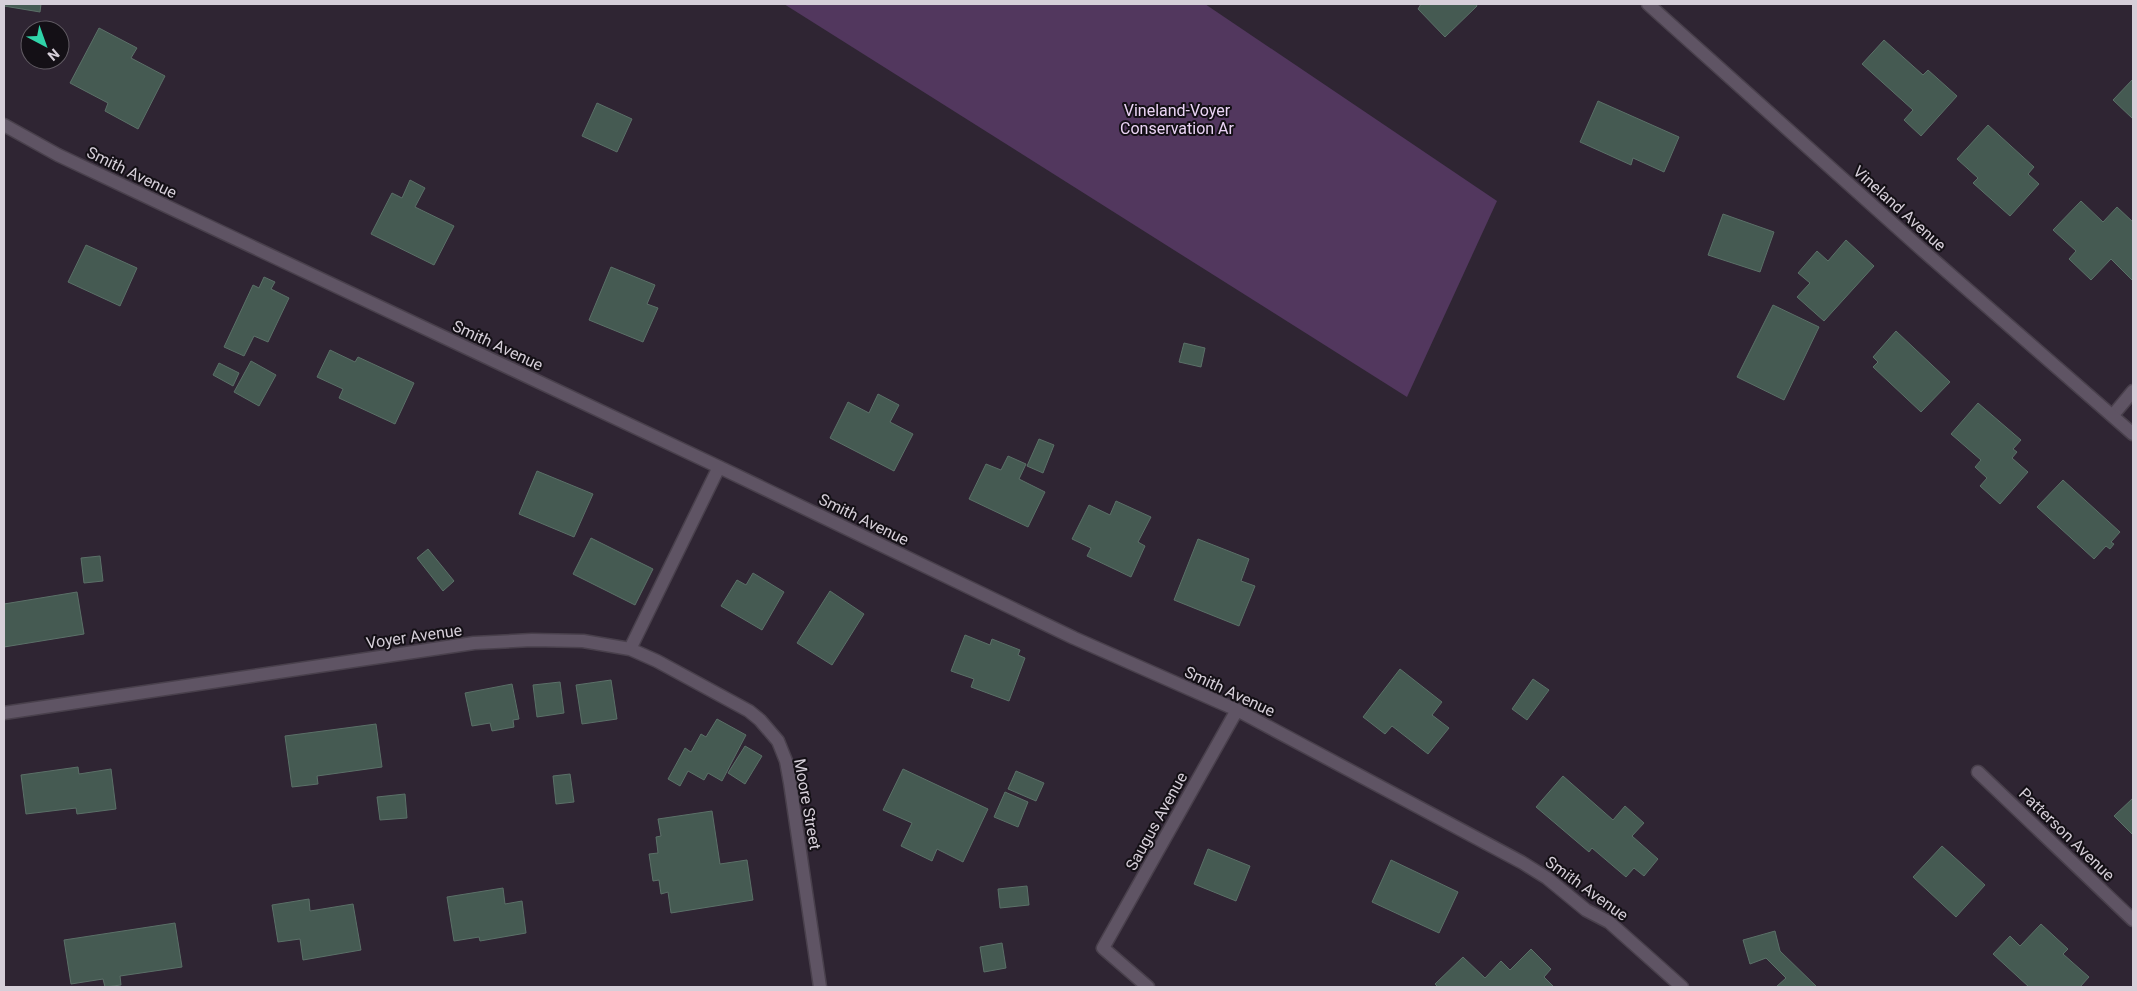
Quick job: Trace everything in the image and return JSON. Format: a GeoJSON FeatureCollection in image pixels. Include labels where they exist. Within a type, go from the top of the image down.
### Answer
{"type":"FeatureCollection","features":[{"type":"Feature","properties":{"kind":"street","name":"Vineland Avenue"},"geometry":{"type":"LineString","coordinates":[[1648,4],[1920,248],[2133,434]]}},
{"type":"Feature","properties":{"kind":"street","name":"Smith Avenue"},"geometry":{"type":"LineString","coordinates":[[4,125],[58,155],[719,467],[1074,638],[1237,710],[1523,863],[1547,878],[1586,910],[1609,922],[1682,987]]}},
{"type":"Feature","properties":{"kind":"street"},"geometry":{"type":"LineString","coordinates":[[2113,415],[2133,391]]}},
{"type":"Feature","properties":{"kind":"street"},"geometry":{"type":"LineString","coordinates":[[630,649],[719,467]]}},
{"type":"Feature","properties":{"kind":"street","name":"Voyer Avenue"},"geometry":{"type":"LineString","coordinates":[[4,713],[474,643],[560,640],[599,643],[630,649]]}},
{"type":"Feature","properties":{"kind":"street","name":"Moore Street"},"geometry":{"type":"LineString","coordinates":[[630,649],[657,660],[736,702],[760,720],[778,741],[786,761],[790,783],[820,987]]}},
{"type":"Feature","properties":{"kind":"street","name":"Saugus Avenue"},"geometry":{"type":"LineString","coordinates":[[1148,987],[1103,948],[1237,710]]}},
{"type":"Feature","properties":{"kind":"street","name":"Patterson Avenue"},"geometry":{"type":"LineString","coordinates":[[1978,772],[2133,920]]}},
{"type":"Feature","properties":{"kind":"green space","name":"Vineland-Voyer Conservation Ar"},"geometry":{"type":"Polygon","coordinates":[[[784,4],[1205,4],[1497,201],[1407,397],[784,4]]]}},
{"type":"Feature","properties":{"kind":"building"},"geometry":{"type":"Polygon","coordinates":[[[4,4],[41,4],[40,12],[4,6],[4,4]]]}},
{"type":"Feature","properties":{"kind":"building"},"geometry":{"type":"Polygon","coordinates":[[[1421,4],[1476,4],[1477,6],[1445,37],[1418,9],[1421,4]]]}},
{"type":"Feature","properties":{"kind":"building"},"geometry":{"type":"Polygon","coordinates":[[[99,28],[137,48],[131,58],[165,76],[138,129],[105,111],[108,103],[70,83],[99,28]]]}},
{"type":"Feature","properties":{"kind":"building"},"geometry":{"type":"Polygon","coordinates":[[[1884,40],[1923,75],[1928,70],[1957,96],[1921,136],[1904,120],[1913,110],[1862,64],[1884,40]]]}},
{"type":"Feature","properties":{"kind":"building"},"geometry":{"type":"Polygon","coordinates":[[[2133,79],[2133,119],[2113,100],[2133,79]]]}},
{"type":"Feature","properties":{"kind":"building"},"geometry":{"type":"Polygon","coordinates":[[[1598,101],[1679,137],[1664,172],[1633,158],[1631,165],[1580,142],[1598,101]]]}},
{"type":"Feature","properties":{"kind":"building"},"geometry":{"type":"Polygon","coordinates":[[[597,103],[632,119],[617,152],[582,136],[597,103]]]}},
{"type":"Feature","properties":{"kind":"building"},"geometry":{"type":"Polygon","coordinates":[[[1988,125],[2034,167],[2028,174],[2039,184],[2010,216],[1973,183],[1978,178],[1957,159],[1988,125]]]}},
{"type":"Feature","properties":{"kind":"building"},"geometry":{"type":"Polygon","coordinates":[[[410,180],[425,188],[415,207],[454,226],[434,265],[371,234],[392,193],[402,198],[410,180]]]}},
{"type":"Feature","properties":{"kind":"building"},"geometry":{"type":"Polygon","coordinates":[[[2081,201],[2103,222],[2117,207],[2133,222],[2133,281],[2111,259],[2091,280],[2069,259],[2076,251],[2053,230],[2081,201]]]}},
{"type":"Feature","properties":{"kind":"building"},"geometry":{"type":"Polygon","coordinates":[[[1723,214],[1774,232],[1760,272],[1708,255],[1723,214]]]}},
{"type":"Feature","properties":{"kind":"building"},"geometry":{"type":"Polygon","coordinates":[[[1846,240],[1874,266],[1824,321],[1797,297],[1810,283],[1798,273],[1817,251],[1828,261],[1846,240]]]}},
{"type":"Feature","properties":{"kind":"building"},"geometry":{"type":"Polygon","coordinates":[[[86,245],[137,268],[120,306],[68,282],[86,245]]]}},
{"type":"Feature","properties":{"kind":"building"},"geometry":{"type":"Polygon","coordinates":[[[611,267],[655,285],[647,304],[658,308],[643,342],[589,320],[611,267]]]}},
{"type":"Feature","properties":{"kind":"building"},"geometry":{"type":"Polygon","coordinates":[[[264,277],[275,282],[271,289],[289,298],[268,342],[254,336],[244,356],[224,347],[253,285],[259,288],[264,277]]]}},
{"type":"Feature","properties":{"kind":"building"},"geometry":{"type":"Polygon","coordinates":[[[1773,305],[1819,327],[1784,400],[1737,377],[1773,305]]]}},
{"type":"Feature","properties":{"kind":"building"},"geometry":{"type":"Polygon","coordinates":[[[1896,331],[1950,382],[1921,412],[1873,367],[1878,362],[1873,357],[1896,331]]]}},
{"type":"Feature","properties":{"kind":"building"},"geometry":{"type":"Polygon","coordinates":[[[1184,343],[1205,348],[1201,367],[1179,362],[1184,343]]]}},
{"type":"Feature","properties":{"kind":"building"},"geometry":{"type":"Polygon","coordinates":[[[330,350],[355,362],[358,357],[414,383],[395,424],[339,398],[343,389],[317,377],[330,350]]]}},
{"type":"Feature","properties":{"kind":"building"},"geometry":{"type":"Polygon","coordinates":[[[251,361],[276,375],[259,406],[234,392],[251,361]]]}},
{"type":"Feature","properties":{"kind":"building"},"geometry":{"type":"Polygon","coordinates":[[[219,363],[239,373],[233,386],[213,375],[219,363]]]}},
{"type":"Feature","properties":{"kind":"building"},"geometry":{"type":"Polygon","coordinates":[[[878,394],[899,405],[890,422],[913,434],[894,471],[830,438],[848,402],[869,413],[878,394]]]}},
{"type":"Feature","properties":{"kind":"building"},"geometry":{"type":"Polygon","coordinates":[[[1978,403],[2021,440],[2013,449],[2017,452],[2012,458],[2028,472],[2000,504],[1980,486],[1987,478],[1975,467],[1981,460],[1951,434],[1978,403]]]}},
{"type":"Feature","properties":{"kind":"building"},"geometry":{"type":"Polygon","coordinates":[[[1039,439],[1054,445],[1043,473],[1027,466],[1039,439]]]}},
{"type":"Feature","properties":{"kind":"building"},"geometry":{"type":"Polygon","coordinates":[[[1008,456],[1026,464],[1019,479],[1045,492],[1028,527],[969,499],[986,464],[1001,470],[1008,456]]]}},
{"type":"Feature","properties":{"kind":"building"},"geometry":{"type":"Polygon","coordinates":[[[537,471],[593,494],[574,537],[519,514],[537,471]]]}},
{"type":"Feature","properties":{"kind":"building"},"geometry":{"type":"Polygon","coordinates":[[[2063,480],[2120,532],[2111,542],[2114,544],[2110,549],[2106,546],[2094,559],[2037,507],[2063,480]]]}},
{"type":"Feature","properties":{"kind":"building"},"geometry":{"type":"Polygon","coordinates":[[[1116,501],[1151,517],[1138,542],[1145,546],[1131,577],[1087,556],[1091,548],[1072,539],[1089,505],[1110,515],[1116,501]]]}},
{"type":"Feature","properties":{"kind":"building"},"geometry":{"type":"Polygon","coordinates":[[[591,538],[653,569],[635,605],[573,574],[591,538]]]}},
{"type":"Feature","properties":{"kind":"building"},"geometry":{"type":"Polygon","coordinates":[[[1198,539],[1249,559],[1241,581],[1255,586],[1239,626],[1174,600],[1198,539]]]}},
{"type":"Feature","properties":{"kind":"building"},"geometry":{"type":"Polygon","coordinates":[[[428,549],[454,581],[443,591],[417,558],[428,549]]]}},
{"type":"Feature","properties":{"kind":"building"},"geometry":{"type":"Polygon","coordinates":[[[100,556],[103,581],[84,583],[81,558],[100,556]]]}},
{"type":"Feature","properties":{"kind":"building"},"geometry":{"type":"Polygon","coordinates":[[[753,573],[784,592],[762,630],[721,606],[737,580],[746,585],[753,573]]]}},
{"type":"Feature","properties":{"kind":"building"},"geometry":{"type":"Polygon","coordinates":[[[830,591],[864,614],[832,665],[797,643],[830,591]]]}},
{"type":"Feature","properties":{"kind":"building"},"geometry":{"type":"Polygon","coordinates":[[[77,592],[84,634],[4,647],[4,604],[77,592]]]}},
{"type":"Feature","properties":{"kind":"building"},"geometry":{"type":"Polygon","coordinates":[[[965,635],[990,645],[992,639],[1020,650],[1018,655],[1025,658],[1009,701],[971,687],[974,679],[951,671],[965,635]]]}},
{"type":"Feature","properties":{"kind":"building"},"geometry":{"type":"Polygon","coordinates":[[[1400,669],[1442,702],[1432,715],[1449,728],[1428,754],[1392,726],[1385,734],[1363,717],[1400,669]]]}},
{"type":"Feature","properties":{"kind":"building"},"geometry":{"type":"Polygon","coordinates":[[[1533,679],[1549,690],[1527,720],[1512,709],[1533,679]]]}},
{"type":"Feature","properties":{"kind":"building"},"geometry":{"type":"Polygon","coordinates":[[[611,680],[617,719],[582,724],[576,685],[611,680]]]}},
{"type":"Feature","properties":{"kind":"building"},"geometry":{"type":"Polygon","coordinates":[[[560,682],[564,713],[537,717],[533,685],[560,682]]]}},
{"type":"Feature","properties":{"kind":"building"},"geometry":{"type":"Polygon","coordinates":[[[512,684],[519,719],[513,720],[514,727],[492,731],[490,723],[472,726],[465,693],[512,684]]]}},
{"type":"Feature","properties":{"kind":"building"},"geometry":{"type":"Polygon","coordinates":[[[717,719],[746,735],[722,781],[708,773],[704,780],[688,771],[680,786],[668,779],[685,748],[691,752],[701,734],[706,737],[717,719]]]}},
{"type":"Feature","properties":{"kind":"building"},"geometry":{"type":"Polygon","coordinates":[[[376,724],[382,767],[317,776],[318,784],[292,787],[285,736],[376,724]]]}},
{"type":"Feature","properties":{"kind":"building"},"geometry":{"type":"Polygon","coordinates":[[[745,746],[762,756],[745,784],[728,773],[745,746]]]}},
{"type":"Feature","properties":{"kind":"building"},"geometry":{"type":"Polygon","coordinates":[[[78,767],[79,774],[111,769],[116,809],[77,814],[76,808],[26,814],[21,775],[78,767]]]}},
{"type":"Feature","properties":{"kind":"building"},"geometry":{"type":"Polygon","coordinates":[[[903,769],[988,809],[963,862],[937,849],[932,861],[901,846],[912,823],[883,810],[903,769]]]}},
{"type":"Feature","properties":{"kind":"building"},"geometry":{"type":"Polygon","coordinates":[[[1016,771],[1044,783],[1036,801],[1008,789],[1016,771]]]}},
{"type":"Feature","properties":{"kind":"building"},"geometry":{"type":"Polygon","coordinates":[[[570,774],[574,802],[556,804],[553,776],[570,774]]]}},
{"type":"Feature","properties":{"kind":"building"},"geometry":{"type":"Polygon","coordinates":[[[1563,776],[1613,820],[1625,806],[1644,823],[1632,836],[1658,859],[1644,876],[1634,868],[1626,877],[1592,848],[1589,852],[1536,807],[1563,776]]]}},
{"type":"Feature","properties":{"kind":"building"},"geometry":{"type":"Polygon","coordinates":[[[1005,792],[1028,802],[1018,827],[994,817],[1005,792]]]}},
{"type":"Feature","properties":{"kind":"building"},"geometry":{"type":"Polygon","coordinates":[[[405,794],[407,818],[380,820],[377,797],[405,794]]]}},
{"type":"Feature","properties":{"kind":"building"},"geometry":{"type":"Polygon","coordinates":[[[2133,798],[2133,835],[2114,816],[2133,798]]]}},
{"type":"Feature","properties":{"kind":"building"},"geometry":{"type":"Polygon","coordinates":[[[712,811],[720,864],[747,860],[753,900],[671,913],[668,892],[661,894],[659,880],[653,881],[649,854],[658,853],[656,837],[661,836],[658,819],[712,811]]]}},
{"type":"Feature","properties":{"kind":"building"},"geometry":{"type":"Polygon","coordinates":[[[1942,846],[1985,885],[1956,917],[1913,877],[1942,846]]]}},
{"type":"Feature","properties":{"kind":"building"},"geometry":{"type":"Polygon","coordinates":[[[1208,849],[1250,866],[1236,901],[1194,884],[1208,849]]]}},
{"type":"Feature","properties":{"kind":"building"},"geometry":{"type":"Polygon","coordinates":[[[1391,860],[1458,892],[1439,933],[1372,902],[1391,860]]]}},
{"type":"Feature","properties":{"kind":"building"},"geometry":{"type":"Polygon","coordinates":[[[1027,886],[1029,905],[1000,908],[998,889],[1027,886]]]}},
{"type":"Feature","properties":{"kind":"building"},"geometry":{"type":"Polygon","coordinates":[[[503,888],[505,904],[522,901],[526,933],[480,941],[479,937],[454,941],[447,897],[503,888]]]}},
{"type":"Feature","properties":{"kind":"building"},"geometry":{"type":"Polygon","coordinates":[[[309,899],[310,911],[353,904],[361,950],[303,960],[300,939],[278,942],[272,905],[309,899]]]}},
{"type":"Feature","properties":{"kind":"building"},"geometry":{"type":"Polygon","coordinates":[[[175,923],[182,967],[120,976],[121,985],[105,987],[103,979],[71,984],[64,940],[175,923]]]}},
{"type":"Feature","properties":{"kind":"building"},"geometry":{"type":"Polygon","coordinates":[[[2041,924],[2068,949],[2063,954],[2089,977],[2080,987],[2029,987],[1993,954],[2010,936],[2020,946],[2041,924]]]}},
{"type":"Feature","properties":{"kind":"building"},"geometry":{"type":"Polygon","coordinates":[[[1775,931],[1780,951],[1817,987],[1776,987],[1786,978],[1766,958],[1750,964],[1743,940],[1775,931]]]}},
{"type":"Feature","properties":{"kind":"building"},"geometry":{"type":"Polygon","coordinates":[[[1002,943],[1006,968],[984,972],[980,947],[1002,943]]]}},
{"type":"Feature","properties":{"kind":"building"},"geometry":{"type":"Polygon","coordinates":[[[1531,949],[1551,969],[1544,977],[1554,987],[1438,987],[1435,984],[1463,957],[1485,978],[1501,961],[1510,970],[1531,949]]]}}]}
